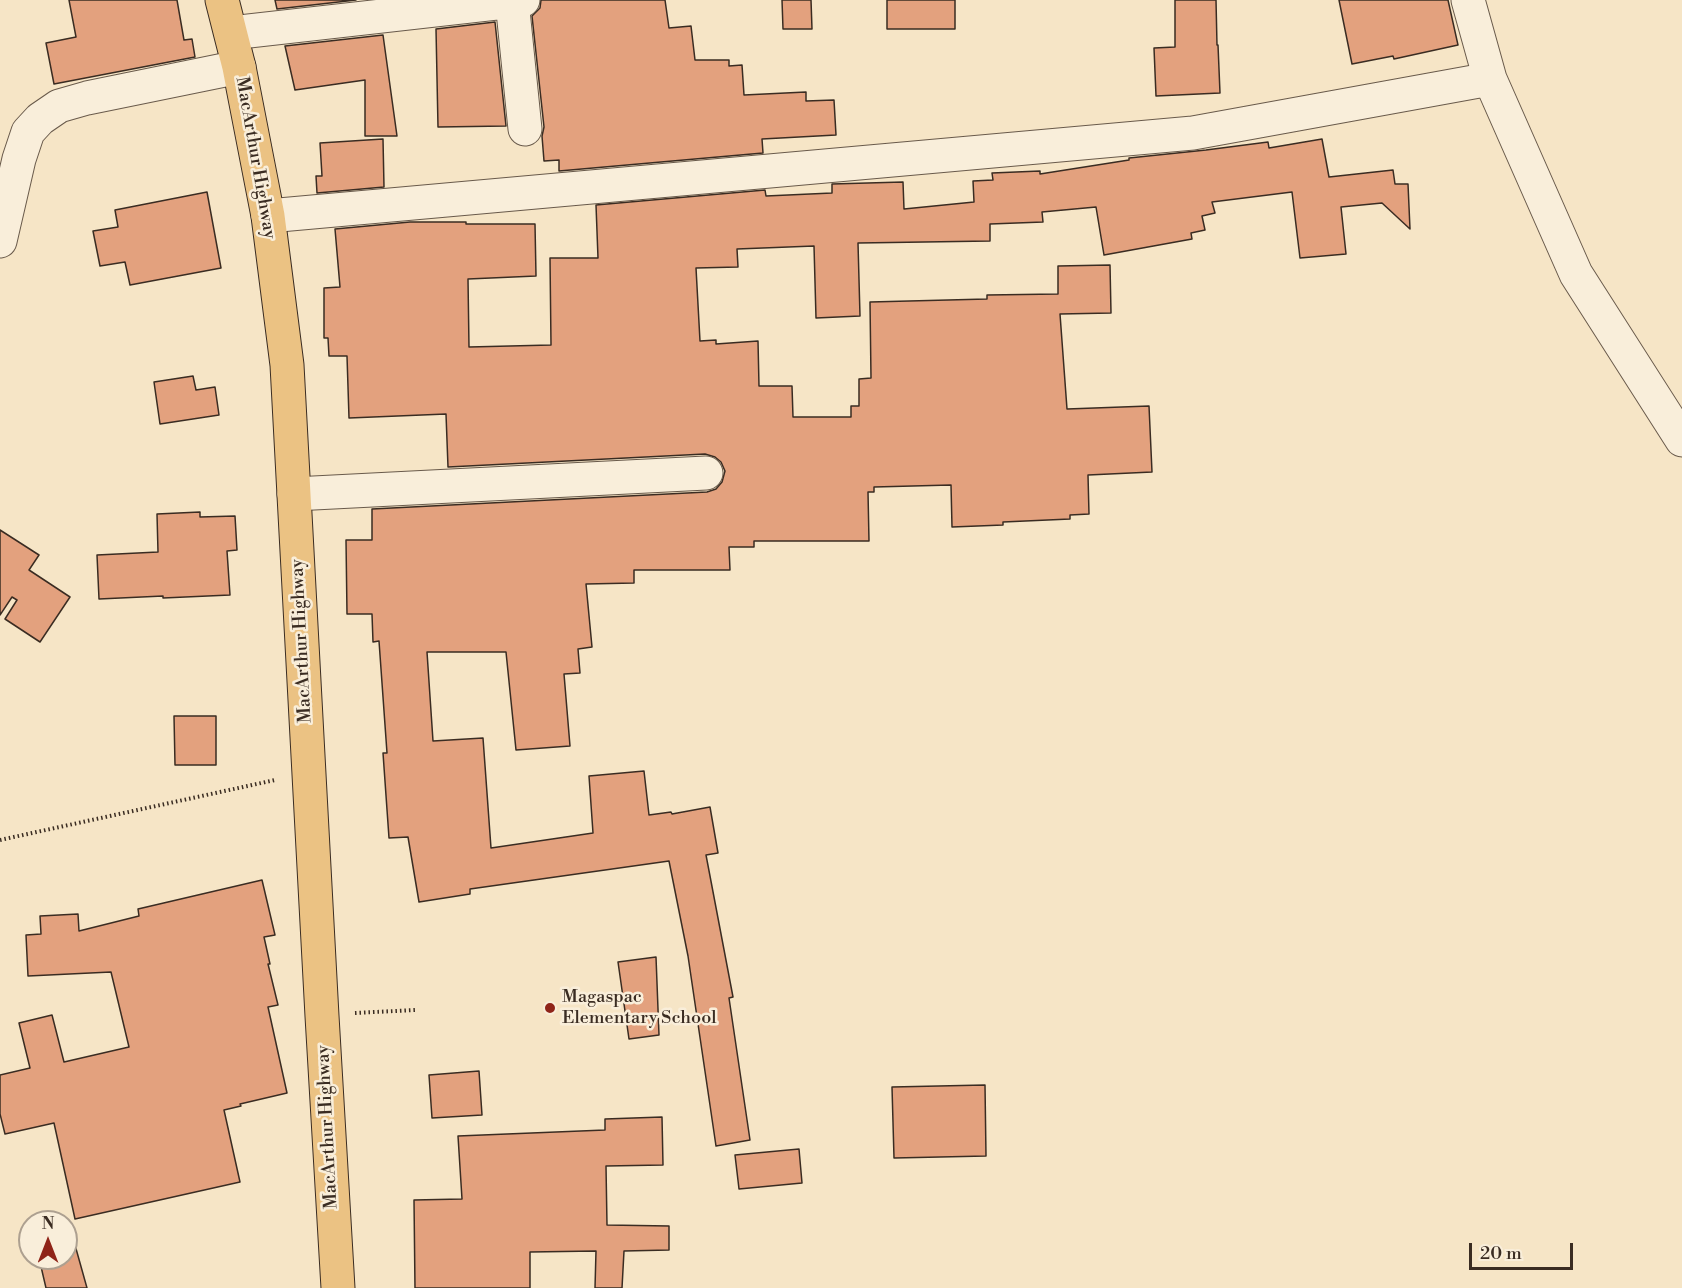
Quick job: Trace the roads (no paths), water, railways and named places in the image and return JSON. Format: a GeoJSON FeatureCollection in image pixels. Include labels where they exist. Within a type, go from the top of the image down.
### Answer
{"type":"FeatureCollection","features":[{"type":"Feature","properties":{"kind":"highway","name":"MacArthur Highway"},"geometry":{"type":"LineString","coordinates":[[222,0],[231,33],[267,216],[287,365],[338,1288]]}},
{"type":"Feature","properties":{"kind":"street"},"geometry":{"type":"LineString","coordinates":[[1468,0],[1490,79],[1576,274],[1682,440]]}},
{"type":"Feature","properties":{"kind":"street"},"geometry":{"type":"LineString","coordinates":[[231,33],[518,1],[525,129]]}},
{"type":"Feature","properties":{"kind":"street"},"geometry":{"type":"LineString","coordinates":[[0,240],[19,159],[28,132],[40,119],[59,106],[87,98],[238,67]]}},
{"type":"Feature","properties":{"kind":"street"},"geometry":{"type":"LineString","coordinates":[[267,216],[1192,134],[1490,79]]}},
{"type":"Feature","properties":{"kind":"street"},"geometry":{"type":"LineString","coordinates":[[294,494],[706,473]]}},
{"type":"Feature","properties":{"kind":"place","name":"Magaspac Elementary School"},"geometry":{"type":"Point","coordinates":[550,1008]}}]}
